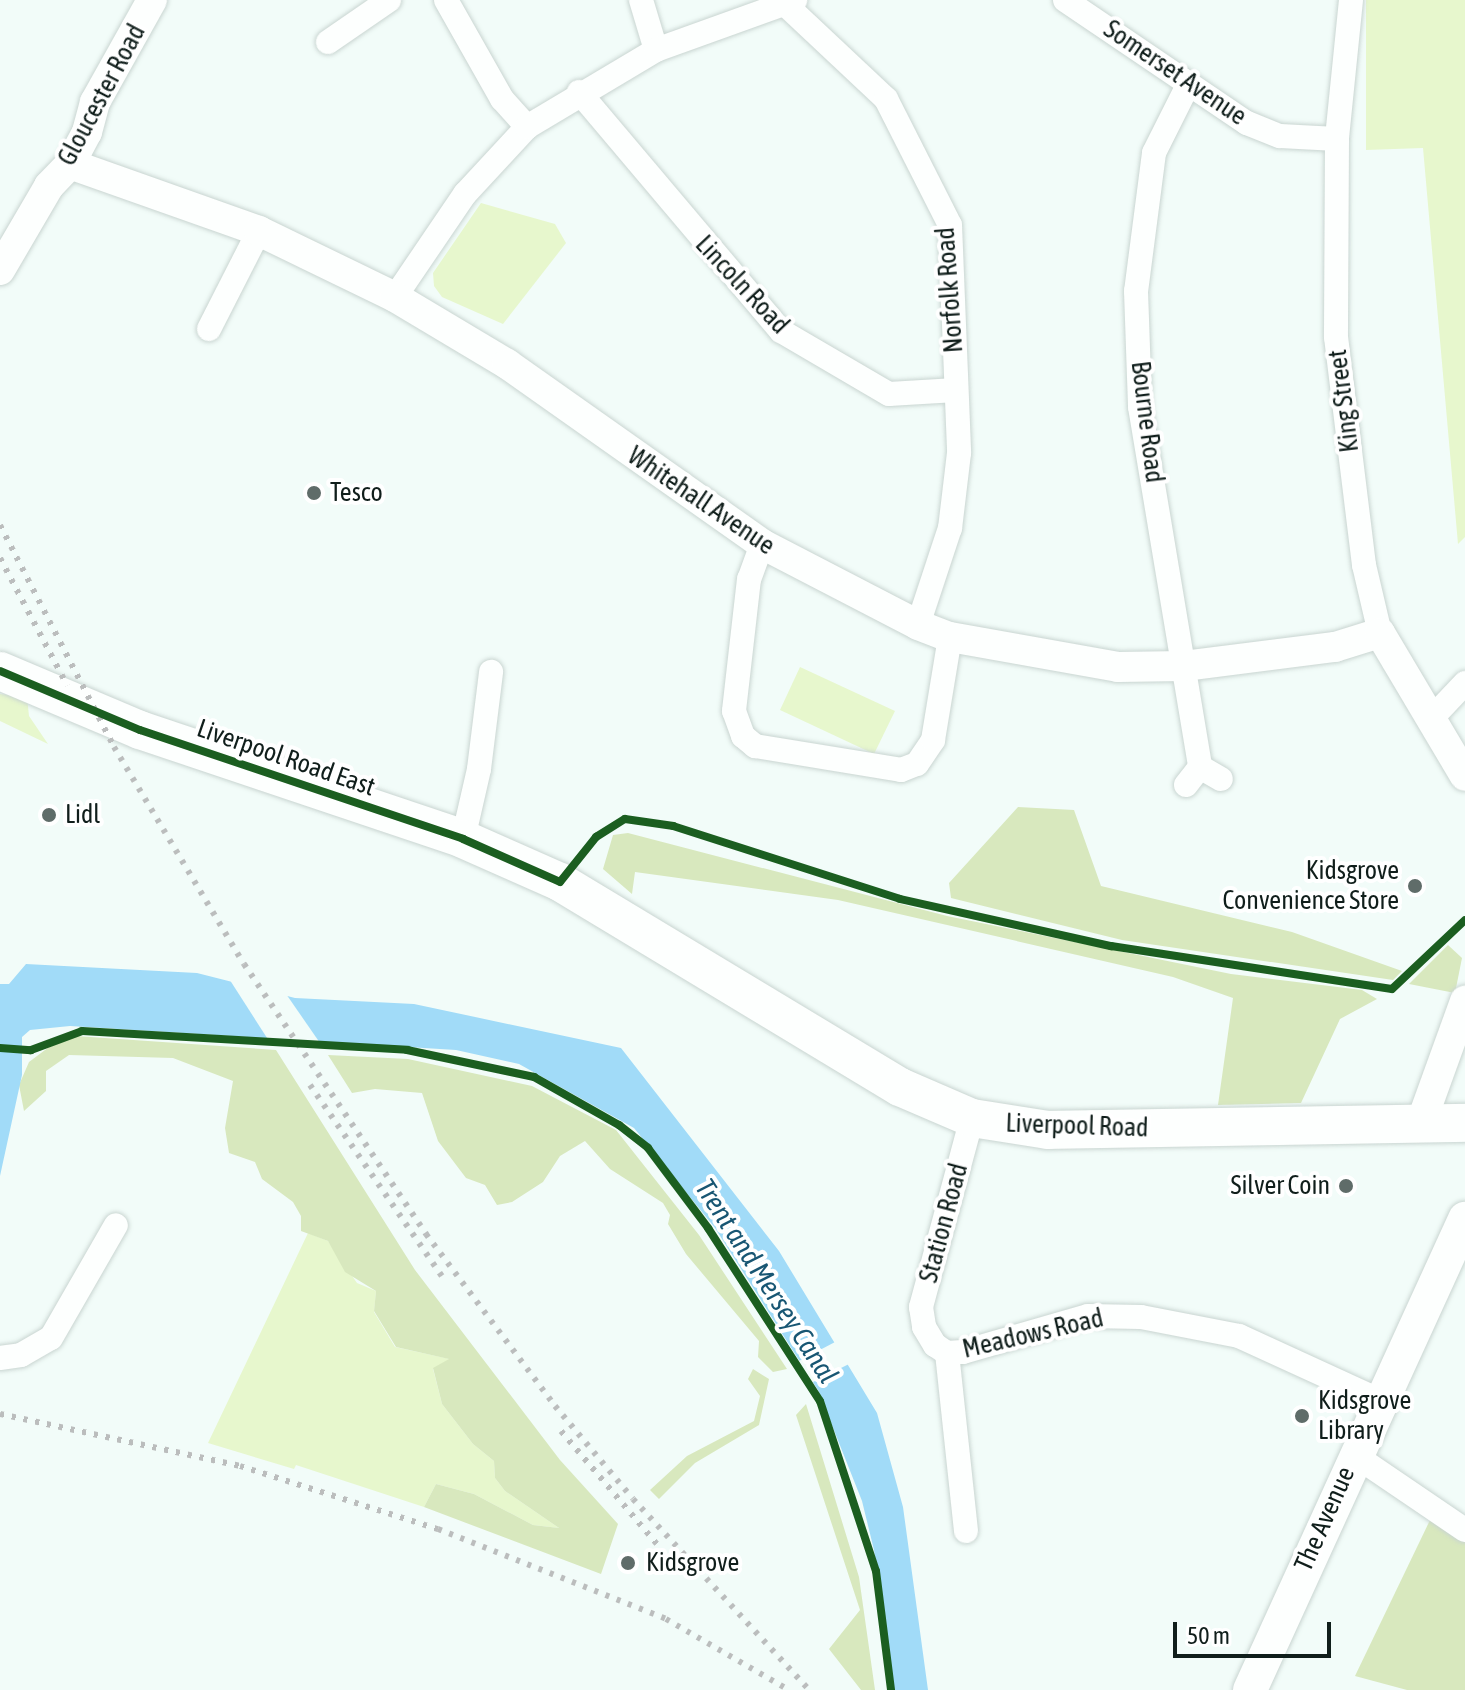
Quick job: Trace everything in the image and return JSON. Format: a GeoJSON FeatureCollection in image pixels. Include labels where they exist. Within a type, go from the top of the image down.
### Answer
{"type":"FeatureCollection","features":[{"type":"Feature","properties":{"kind":"main road","name":"Liverpool Road East"},"geometry":{"type":"LineString","coordinates":[[0,671],[140,730],[463,839],[560,882]]}},
{"type":"Feature","properties":{"kind":"main road","name":"Liverpool Road"},"geometry":{"type":"LineString","coordinates":[[560,882],[900,1087],[972,1118],[1048,1130],[1422,1120],[1465,1123]]}},
{"type":"Feature","properties":{"kind":"main road","name":"The Avenue"},"geometry":{"type":"LineString","coordinates":[[1250,1690],[1353,1454],[1465,1219]]}},
{"type":"Feature","properties":{"kind":"street","name":"Gloucester Road"},"geometry":{"type":"LineString","coordinates":[[0,270],[49,186],[70,164],[87,132],[95,102],[152,0]]}},
{"type":"Feature","properties":{"kind":"street"},"geometry":{"type":"LineString","coordinates":[[328,42],[389,0]]}},
{"type":"Feature","properties":{"kind":"street"},"geometry":{"type":"LineString","coordinates":[[446,0],[502,99],[527,127]]}},
{"type":"Feature","properties":{"kind":"street"},"geometry":{"type":"LineString","coordinates":[[641,0],[656,50]]}},
{"type":"Feature","properties":{"kind":"street","name":"Somerset Avenue"},"geometry":{"type":"LineString","coordinates":[[1065,0],[1247,123],[1269,132],[1314,141],[1337,139]]}},
{"type":"Feature","properties":{"kind":"street","name":"King Street"},"geometry":{"type":"LineString","coordinates":[[1351,0],[1337,139],[1336,337],[1364,565],[1380,633],[1465,776]]}},
{"type":"Feature","properties":{"kind":"street"},"geometry":{"type":"LineString","coordinates":[[395,297],[465,194],[527,127],[579,92],[656,50],[791,3]]}},
{"type":"Feature","properties":{"kind":"street","name":"Norfolk Road"},"geometry":{"type":"LineString","coordinates":[[791,3],[886,99],[950,225],[959,453],[950,528],[918,625]]}},
{"type":"Feature","properties":{"kind":"street","name":"Bourne Road"},"geometry":{"type":"LineString","coordinates":[[1189,83],[1154,153],[1136,291],[1140,407],[1202,777]]}},
{"type":"Feature","properties":{"kind":"street","name":"Lincoln Road"},"geometry":{"type":"LineString","coordinates":[[579,92],[781,331],[889,394],[956,390]]}},
{"type":"Feature","properties":{"kind":"street","name":"Whitehall Avenue"},"geometry":{"type":"LineString","coordinates":[[70,164],[259,231],[395,297],[507,364],[762,544],[918,625],[950,637],[1118,667],[1184,666],[1335,647],[1380,633]]}},
{"type":"Feature","properties":{"kind":"street"},"geometry":{"type":"LineString","coordinates":[[209,329],[259,231]]}},
{"type":"Feature","properties":{"kind":"street"},"geometry":{"type":"LineString","coordinates":[[762,544],[749,579],[734,711],[743,736],[755,746],[901,770],[917,764],[933,740],[950,637]]}},
{"type":"Feature","properties":{"kind":"street"},"geometry":{"type":"LineString","coordinates":[[463,839],[479,769],[491,672]]}},
{"type":"Feature","properties":{"kind":"street"},"geometry":{"type":"LineString","coordinates":[[1430,720],[1465,683]]}},
{"type":"Feature","properties":{"kind":"street"},"geometry":{"type":"LineString","coordinates":[[1422,1120],[1465,1001]]}},
{"type":"Feature","properties":{"kind":"street","name":"Station Road"},"geometry":{"type":"LineString","coordinates":[[924,1327],[921,1307],[972,1118]]}},
{"type":"Feature","properties":{"kind":"street"},"geometry":{"type":"LineString","coordinates":[[0,1358],[21,1355],[51,1338],[116,1225]]}},
{"type":"Feature","properties":{"kind":"street","name":"Meadows Road"},"geometry":{"type":"LineString","coordinates":[[924,1327],[935,1345],[947,1353],[1088,1316],[1141,1317],[1239,1336],[1379,1400]]}},
{"type":"Feature","properties":{"kind":"street"},"geometry":{"type":"LineString","coordinates":[[947,1353],[966,1531]]}},
{"type":"Feature","properties":{"kind":"street"},"geometry":{"type":"LineString","coordinates":[[1353,1454],[1465,1530]]}},
{"type":"Feature","properties":{"kind":"green space"},"geometry":{"type":"Polygon","coordinates":[[[1366,0],[1465,0],[1465,537],[1458,544],[1423,148],[1366,150],[1366,0]]]}},
{"type":"Feature","properties":{"kind":"green space"},"geometry":{"type":"Polygon","coordinates":[[[481,203],[555,224],[566,243],[503,324],[442,297],[434,286],[433,273],[481,203]]]}},
{"type":"Feature","properties":{"kind":"green space"},"geometry":{"type":"Polygon","coordinates":[[[800,667],[895,711],[874,754],[780,710],[800,667]]]}},
{"type":"Feature","properties":{"kind":"green space"},"geometry":{"type":"Polygon","coordinates":[[[0,694],[27,697],[29,716],[48,744],[0,721],[0,694]]]}},
{"type":"Feature","properties":{"kind":"green space"},"geometry":{"type":"Polygon","coordinates":[[[1018,807],[1074,810],[1101,886],[1292,932],[1402,971],[1393,980],[1122,940],[951,898],[949,883],[1018,807]]]}},
{"type":"Feature","properties":{"kind":"green space"},"geometry":{"type":"Polygon","coordinates":[[[628,833],[947,916],[1231,974],[1362,990],[1377,999],[1340,1019],[1301,1103],[1218,1105],[1233,998],[1173,977],[838,900],[635,872],[632,894],[603,869],[613,835],[628,833]]]}},
{"type":"Feature","properties":{"kind":"green space"},"geometry":{"type":"Polygon","coordinates":[[[1448,945],[1462,958],[1455,993],[1409,984],[1448,945]]]}},
{"type":"Feature","properties":{"kind":"green space"},"geometry":{"type":"Polygon","coordinates":[[[76,1036],[276,1050],[415,1270],[560,1460],[618,1524],[601,1574],[424,1507],[436,1484],[474,1494],[533,1525],[559,1528],[505,1491],[495,1478],[494,1461],[473,1444],[442,1404],[433,1368],[449,1359],[396,1347],[374,1311],[376,1291],[345,1272],[328,1241],[301,1231],[301,1216],[293,1202],[262,1179],[255,1162],[229,1153],[225,1128],[233,1081],[173,1058],[69,1055],[46,1071],[46,1091],[24,1111],[19,1085],[29,1062],[57,1041],[76,1036]]]}},
{"type":"Feature","properties":{"kind":"green space"},"geometry":{"type":"Polygon","coordinates":[[[328,1055],[408,1059],[532,1086],[616,1130],[699,1235],[787,1369],[773,1372],[758,1357],[759,1341],[686,1254],[668,1224],[670,1215],[663,1203],[610,1169],[585,1141],[560,1156],[543,1182],[512,1202],[497,1205],[485,1185],[466,1178],[438,1141],[422,1093],[375,1089],[352,1093],[328,1055]]]}},
{"type":"Feature","properties":{"kind":"green space"},"geometry":{"type":"Polygon","coordinates":[[[308,1233],[328,1241],[357,1283],[376,1291],[374,1312],[395,1347],[450,1359],[433,1369],[442,1404],[473,1444],[494,1461],[495,1478],[505,1491],[559,1528],[533,1525],[474,1494],[436,1484],[424,1507],[296,1465],[294,1469],[208,1443],[308,1233]]]}},
{"type":"Feature","properties":{"kind":"green space"},"geometry":{"type":"Polygon","coordinates":[[[753,1369],[769,1379],[759,1425],[695,1463],[659,1499],[650,1490],[687,1456],[754,1421],[760,1396],[748,1379],[753,1369]]]}},
{"type":"Feature","properties":{"kind":"green space"},"geometry":{"type":"Polygon","coordinates":[[[806,1404],[859,1577],[875,1690],[861,1690],[829,1649],[860,1610],[796,1415],[806,1404]]]}},
{"type":"Feature","properties":{"kind":"green space"},"geometry":{"type":"Polygon","coordinates":[[[1431,1518],[1465,1540],[1465,1690],[1407,1690],[1355,1676],[1431,1518]]]}},
{"type":"Feature","properties":{"kind":"water","name":"Trent and Mersey Canal"},"geometry":{"type":"Polygon","coordinates":[[[26,964],[197,973],[295,998],[414,1004],[621,1048],[779,1251],[877,1413],[903,1507],[928,1690],[894,1690],[874,1550],[862,1501],[818,1390],[715,1228],[634,1128],[519,1064],[456,1050],[70,1026],[30,1030],[22,1037],[22,1075],[0,1176],[0,984],[9,984],[26,964]]]}},
{"type":"Feature","properties":{"kind":"pier"},"geometry":{"type":"Polygon","coordinates":[[[226,974],[284,991],[320,1043],[269,1041],[226,974]]]}},
{"type":"Feature","properties":{"kind":"pier"},"geometry":{"type":"Polygon","coordinates":[[[837,1341],[851,1363],[809,1384],[795,1363],[837,1341]]]}},
{"type":"Feature","properties":{"kind":"railway"},"geometry":{"type":"LineString","coordinates":[[0,525],[114,747],[244,964],[426,1234],[555,1406],[633,1499],[809,1690]]}},
{"type":"Feature","properties":{"kind":"railway"},"geometry":{"type":"LineString","coordinates":[[0,558],[67,685]]}},
{"type":"Feature","properties":{"kind":"railway"},"geometry":{"type":"LineString","coordinates":[[310,1085],[444,1279]]}},
{"type":"Feature","properties":{"kind":"railway"},"geometry":{"type":"LineString","coordinates":[[0,1414],[240,1466],[438,1529],[666,1619],[789,1690]]}},
{"type":"Feature","properties":{"kind":"railway"},"geometry":{"type":"LineString","coordinates":[[561,1431],[657,1544]]}},
{"type":"Feature","properties":{"kind":"cycle path"},"geometry":{"type":"LineString","coordinates":[[0,671],[140,730],[463,839],[560,882],[596,837],[625,819],[673,826],[900,899],[1111,946],[1392,989],[1465,920]]}},
{"type":"Feature","properties":{"kind":"cycle path"},"geometry":{"type":"LineString","coordinates":[[0,1048],[31,1050],[82,1031],[407,1050],[534,1077],[619,1125],[648,1148],[708,1228],[820,1401],[876,1571],[891,1690]]}},
{"type":"Feature","properties":{"kind":"place","name":"Tesco"},"geometry":{"type":"Point","coordinates":[314,493]}},
{"type":"Feature","properties":{"kind":"place","name":"Lidl"},"geometry":{"type":"Point","coordinates":[49,815]}},
{"type":"Feature","properties":{"kind":"place","name":"Kidsgrove Convenience Store"},"geometry":{"type":"Point","coordinates":[1415,886]}},
{"type":"Feature","properties":{"kind":"place","name":"Silver Coin"},"geometry":{"type":"Point","coordinates":[1346,1186]}},
{"type":"Feature","properties":{"kind":"place","name":"Kidsgrove Library"},"geometry":{"type":"Point","coordinates":[1302,1416]}},
{"type":"Feature","properties":{"kind":"place","name":"Kidsgrove"},"geometry":{"type":"Point","coordinates":[628,1563]}}]}
